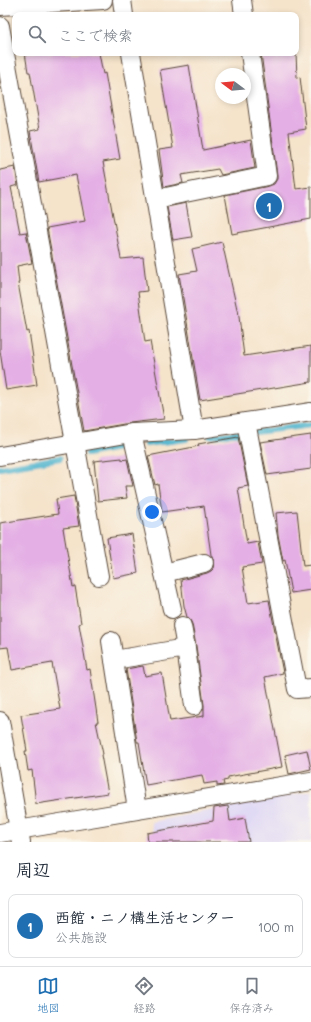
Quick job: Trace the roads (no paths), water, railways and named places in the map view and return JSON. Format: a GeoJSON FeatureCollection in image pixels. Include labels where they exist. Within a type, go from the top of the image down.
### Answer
{"type":"FeatureCollection","features":[{"type":"Feature","properties":{"kind":"street"},"geometry":{"type":"LineString","coordinates":[[0,6],[103,0]]}},
{"type":"Feature","properties":{"kind":"street"},"geometry":{"type":"LineString","coordinates":[[122,0],[124,12]]}},
{"type":"Feature","properties":{"kind":"street"},"geometry":{"type":"LineString","coordinates":[[242,0],[244,12]]}},
{"type":"Feature","properties":{"kind":"street"},"geometry":{"type":"LineString","coordinates":[[0,26],[99,576]]}},
{"type":"Feature","properties":{"kind":"street"},"geometry":{"type":"LineString","coordinates":[[132,56],[194,430]]}},
{"type":"Feature","properties":{"kind":"street"},"geometry":{"type":"LineString","coordinates":[[156,199],[267,176],[250,56]]}},
{"type":"Feature","properties":{"kind":"street"},"geometry":{"type":"LineString","coordinates":[[0,456],[132,433],[194,430],[311,412]]}},
{"type":"Feature","properties":{"kind":"street"},"geometry":{"type":"LineString","coordinates":[[246,422],[297,689],[311,688]]}},
{"type":"Feature","properties":{"kind":"street"},"geometry":{"type":"LineString","coordinates":[[132,433],[172,609]]}},
{"type":"Feature","properties":{"kind":"street"},"geometry":{"type":"LineString","coordinates":[[164,573],[204,564]]}},
{"type":"Feature","properties":{"kind":"street"},"geometry":{"type":"LineString","coordinates":[[182,626],[194,706]]}},
{"type":"Feature","properties":{"kind":"street"},"geometry":{"type":"LineString","coordinates":[[111,641],[137,810]]}},
{"type":"Feature","properties":{"kind":"street"},"geometry":{"type":"LineString","coordinates":[[114,660],[186,648]]}},
{"type":"Feature","properties":{"kind":"street"},"geometry":{"type":"LineString","coordinates":[[0,721],[20,836]]}},
{"type":"Feature","properties":{"kind":"street"},"geometry":{"type":"LineString","coordinates":[[0,833],[20,836],[137,810],[311,781]]}},
{"type":"Feature","properties":{"kind":"waterway"},"geometry":{"type":"LineString","coordinates":[[256,432],[311,425]]}},
{"type":"Feature","properties":{"kind":"waterway"},"geometry":{"type":"LineString","coordinates":[[210,436],[241,433]]}},
{"type":"Feature","properties":{"kind":"waterway"},"geometry":{"type":"LineString","coordinates":[[146,444],[186,439]]}},
{"type":"Feature","properties":{"kind":"waterway"},"geometry":{"type":"LineString","coordinates":[[87,454],[118,448]]}},
{"type":"Feature","properties":{"kind":"waterway"},"geometry":{"type":"LineString","coordinates":[[0,468],[60,458]]}},
{"type":"Feature","properties":{"kind":"place","name":"西館・ニノ構生活センター"},"geometry":{"type":"Point","coordinates":[269,206]}}]}
